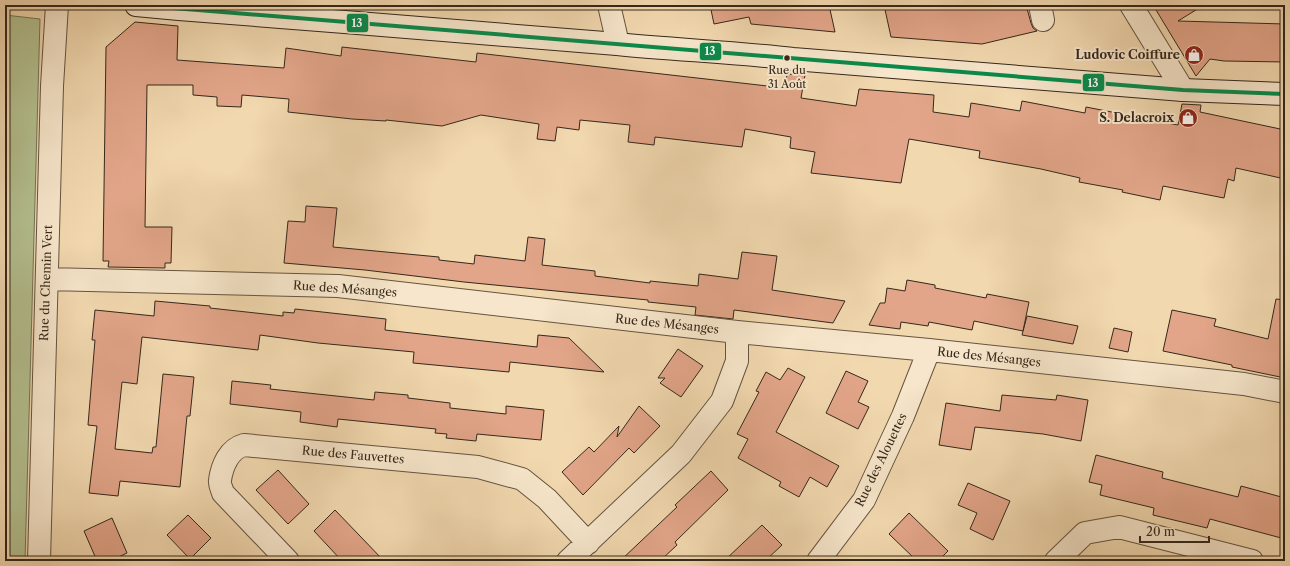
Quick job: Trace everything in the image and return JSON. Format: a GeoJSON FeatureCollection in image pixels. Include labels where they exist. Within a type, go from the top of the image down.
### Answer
{"type":"FeatureCollection","features":[{"type":"Feature","properties":{"kind":"street","name":"Rue du Chemin Vert"},"geometry":{"type":"LineString","coordinates":[[39,561],[52,86],[57,5]]}},
{"type":"Feature","properties":{"kind":"street"},"geometry":{"type":"LineString","coordinates":[[136,5],[178,7],[750,54],[793,59],[1183,90],[1285,94]]}},
{"type":"Feature","properties":{"kind":"street"},"geometry":{"type":"LineString","coordinates":[[609,5],[618,44]]}},
{"type":"Feature","properties":{"kind":"street"},"geometry":{"type":"LineString","coordinates":[[1131,5],[1183,90]]}},
{"type":"Feature","properties":{"kind":"street","name":"Rue des Mésanges"},"geometry":{"type":"LineString","coordinates":[[46,279],[338,286],[738,332],[929,350],[1244,384],[1285,392]]}},
{"type":"Feature","properties":{"kind":"street"},"geometry":{"type":"LineString","coordinates":[[568,561],[681,454],[722,401],[737,361],[738,332]]}},
{"type":"Feature","properties":{"kind":"street","name":"Rue des Alouettes"},"geometry":{"type":"LineString","coordinates":[[818,561],[864,500],[903,416],[929,350]]}},
{"type":"Feature","properties":{"kind":"street","name":"Rue des Fauvettes"},"geometry":{"type":"LineString","coordinates":[[288,561],[223,493],[219,482],[227,458],[237,447],[244,445],[478,467],[522,480],[547,499],[588,543]]}},
{"type":"Feature","properties":{"kind":"street"},"geometry":{"type":"LineString","coordinates":[[1056,561],[1085,533],[1119,527],[1252,561]]}},
{"type":"Feature","properties":{"kind":"green space"},"geometry":{"type":"Polygon","coordinates":[[[5,15],[40,19],[25,561],[5,561],[5,15]]]}},
{"type":"Feature","properties":{"kind":"building"},"geometry":{"type":"Polygon","coordinates":[[[710,5],[829,5],[835,32],[751,24],[749,17],[714,24],[710,5]]]}},
{"type":"Feature","properties":{"kind":"building"},"geometry":{"type":"Polygon","coordinates":[[[884,5],[1026,5],[1033,28],[1037,31],[982,44],[891,37],[884,5]]]}},
{"type":"Feature","properties":{"kind":"building"},"geometry":{"type":"Polygon","coordinates":[[[1153,5],[1204,5],[1178,21],[1285,24],[1285,62],[1224,61],[1210,59],[1196,76],[1153,5]]]}},
{"type":"Feature","properties":{"kind":"building"},"geometry":{"type":"Polygon","coordinates":[[[135,22],[178,26],[177,60],[284,68],[286,48],[341,56],[342,47],[476,62],[477,53],[785,88],[787,74],[805,75],[801,98],[856,106],[859,89],[934,95],[933,112],[969,117],[971,103],[1020,111],[1022,101],[1085,113],[1086,107],[1178,125],[1182,104],[1201,105],[1200,112],[1285,130],[1285,179],[1236,168],[1234,181],[1228,179],[1224,198],[1163,186],[1160,200],[1122,192],[1123,190],[1079,182],[1080,178],[1041,169],[979,158],[980,151],[909,139],[901,183],[811,173],[815,152],[790,148],[791,137],[745,129],[742,147],[655,137],[654,145],[628,142],[630,125],[580,120],[579,130],[557,127],[555,141],[537,139],[539,124],[481,115],[442,126],[386,120],[352,119],[288,112],[289,99],[242,95],[241,107],[217,106],[217,97],[193,95],[193,85],[147,85],[145,227],[172,227],[171,263],[165,263],[165,268],[108,267],[109,261],[103,261],[106,47],[135,22]]]}},
{"type":"Feature","properties":{"kind":"building"},"geometry":{"type":"Polygon","coordinates":[[[306,206],[337,208],[333,247],[439,257],[439,260],[474,264],[475,255],[525,261],[528,237],[545,239],[542,265],[595,271],[595,276],[650,283],[650,281],[698,286],[699,274],[738,279],[742,252],[777,256],[772,290],[845,301],[833,323],[734,310],[733,319],[695,315],[696,307],[648,302],[648,300],[464,282],[365,270],[284,263],[288,221],[305,222],[306,206]]]}},
{"type":"Feature","properties":{"kind":"building"},"geometry":{"type":"Polygon","coordinates":[[[907,280],[935,285],[935,288],[986,298],[987,294],[1029,302],[1023,331],[974,321],[972,330],[929,322],[928,326],[901,322],[900,329],[869,325],[880,303],[885,303],[887,288],[905,291],[907,280]]]}},
{"type":"Feature","properties":{"kind":"building"},"geometry":{"type":"Polygon","coordinates":[[[1276,299],[1285,300],[1285,378],[1232,367],[1232,365],[1163,351],[1172,310],[1216,319],[1214,326],[1268,339],[1276,299]]]}},
{"type":"Feature","properties":{"kind":"building"},"geometry":{"type":"Polygon","coordinates":[[[155,301],[210,306],[210,308],[283,316],[283,312],[294,313],[295,309],[386,319],[385,330],[537,347],[538,335],[569,338],[604,372],[510,362],[509,372],[413,363],[414,352],[318,343],[260,335],[258,350],[142,337],[137,384],[122,382],[115,449],[152,453],[153,447],[156,447],[163,374],[194,377],[190,416],[187,416],[180,487],[120,481],[118,496],[89,493],[97,426],[88,425],[95,340],[92,340],[95,310],[154,316],[155,301]]]}},
{"type":"Feature","properties":{"kind":"building"},"geometry":{"type":"Polygon","coordinates":[[[1027,316],[1078,326],[1073,344],[1022,335],[1027,316]]]}},
{"type":"Feature","properties":{"kind":"building"},"geometry":{"type":"Polygon","coordinates":[[[1114,328],[1132,332],[1128,352],[1109,348],[1114,328]]]}},
{"type":"Feature","properties":{"kind":"building"},"geometry":{"type":"Polygon","coordinates":[[[678,349],[703,366],[681,397],[660,383],[665,378],[658,378],[678,349]]]}},
{"type":"Feature","properties":{"kind":"building"},"geometry":{"type":"Polygon","coordinates":[[[788,368],[805,377],[776,432],[839,466],[827,487],[810,477],[799,497],[779,486],[781,482],[738,458],[748,439],[737,434],[759,392],[756,391],[766,372],[780,380],[788,368]]]}},
{"type":"Feature","properties":{"kind":"building"},"geometry":{"type":"Polygon","coordinates":[[[846,371],[868,381],[858,402],[869,407],[858,429],[826,413],[846,371]]]}},
{"type":"Feature","properties":{"kind":"building"},"geometry":{"type":"Polygon","coordinates":[[[232,381],[271,385],[270,389],[374,400],[375,392],[408,395],[408,398],[450,403],[450,408],[506,414],[506,406],[544,410],[541,440],[477,434],[476,441],[446,438],[447,434],[435,433],[436,429],[338,419],[337,427],[300,422],[301,412],[230,404],[232,381]]]}},
{"type":"Feature","properties":{"kind":"building"},"geometry":{"type":"Polygon","coordinates":[[[1002,395],[1056,400],[1057,395],[1088,400],[1081,441],[1043,434],[975,427],[971,450],[939,445],[946,403],[1000,411],[1002,395]]]}},
{"type":"Feature","properties":{"kind":"building"},"geometry":{"type":"Polygon","coordinates":[[[639,406],[660,426],[634,453],[629,448],[583,495],[562,472],[589,447],[594,452],[619,426],[617,437],[639,406]]]}},
{"type":"Feature","properties":{"kind":"building"},"geometry":{"type":"Polygon","coordinates":[[[1096,455],[1163,472],[1162,478],[1238,497],[1241,486],[1285,498],[1285,539],[1210,519],[1207,528],[1153,515],[1154,508],[1100,495],[1102,485],[1089,482],[1096,455]]]}},
{"type":"Feature","properties":{"kind":"building"},"geometry":{"type":"Polygon","coordinates":[[[278,470],[309,504],[288,524],[256,490],[278,470]]]}},
{"type":"Feature","properties":{"kind":"building"},"geometry":{"type":"Polygon","coordinates":[[[711,471],[728,490],[675,542],[677,545],[660,561],[620,561],[677,507],[675,505],[711,471]]]}},
{"type":"Feature","properties":{"kind":"building"},"geometry":{"type":"Polygon","coordinates":[[[968,483],[1010,501],[993,540],[970,529],[977,513],[958,505],[968,483]]]}},
{"type":"Feature","properties":{"kind":"building"},"geometry":{"type":"Polygon","coordinates":[[[335,510],[384,561],[342,561],[314,531],[335,510]]]}},
{"type":"Feature","properties":{"kind":"building"},"geometry":{"type":"Polygon","coordinates":[[[909,513],[948,551],[938,561],[917,561],[889,534],[909,513]]]}},
{"type":"Feature","properties":{"kind":"building"},"geometry":{"type":"Polygon","coordinates":[[[188,515],[211,538],[190,559],[167,535],[188,515]]]}},
{"type":"Feature","properties":{"kind":"building"},"geometry":{"type":"Polygon","coordinates":[[[112,518],[127,553],[110,561],[97,561],[84,531],[112,518]]]}},
{"type":"Feature","properties":{"kind":"building"},"geometry":{"type":"Polygon","coordinates":[[[762,525],[782,545],[765,561],[724,561],[762,525]]]}},
{"type":"Feature","properties":{"kind":"transit line","name":"13"},"geometry":{"type":"LineString","coordinates":[[136,5],[1183,90],[1285,94]]}},
{"type":"Feature","properties":{"kind":"place","name":"Ludovic Coiffure"},"geometry":{"type":"Point","coordinates":[1194,55]}},
{"type":"Feature","properties":{"kind":"place","name":"Rue du 31 Août"},"geometry":{"type":"Point","coordinates":[787,58]}},
{"type":"Feature","properties":{"kind":"place","name":"S. Delacroix"},"geometry":{"type":"Point","coordinates":[1188,118]}}]}
